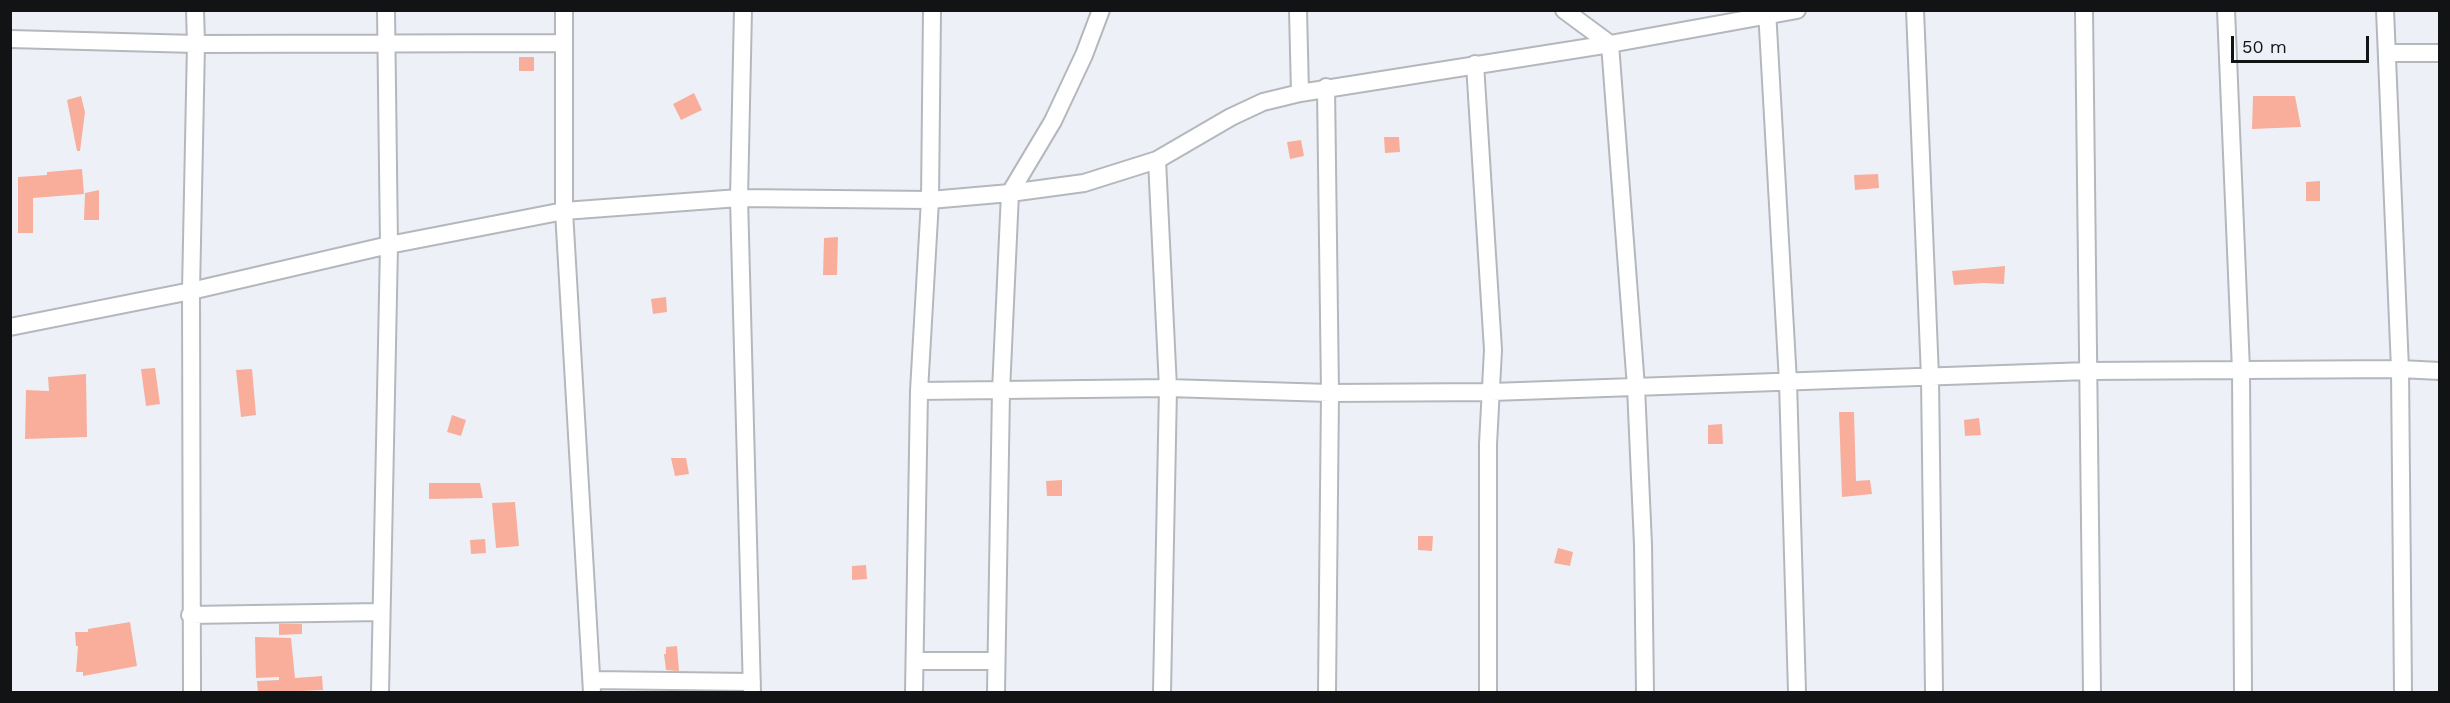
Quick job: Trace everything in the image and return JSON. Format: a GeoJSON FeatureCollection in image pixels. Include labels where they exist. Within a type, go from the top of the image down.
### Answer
{"type":"FeatureCollection","features":[{"type":"Feature","properties":{"kind":"street"},"geometry":{"type":"LineString","coordinates":[[192,693],[190,615],[191,291],[195,10]]}},
{"type":"Feature","properties":{"kind":"street"},"geometry":{"type":"LineString","coordinates":[[380,693],[389,245],[386,10]]}},
{"type":"Feature","properties":{"kind":"street"},"geometry":{"type":"LineString","coordinates":[[564,10],[564,211],[592,686],[752,687],[739,198],[743,10]]}},
{"type":"Feature","properties":{"kind":"street"},"geometry":{"type":"LineString","coordinates":[[914,693],[919,391],[930,201],[932,10]]}},
{"type":"Feature","properties":{"kind":"street"},"geometry":{"type":"LineString","coordinates":[[996,693],[1001,391],[1011,193],[1053,121],[1084,55],[1101,10]]}},
{"type":"Feature","properties":{"kind":"street"},"geometry":{"type":"LineString","coordinates":[[1298,10],[1300,93]]}},
{"type":"Feature","properties":{"kind":"street"},"geometry":{"type":"LineString","coordinates":[[1564,10],[1610,44],[1636,387],[1643,545],[1645,693]]}},
{"type":"Feature","properties":{"kind":"street"},"geometry":{"type":"LineString","coordinates":[[10,327],[191,291],[389,245],[564,211],[739,198],[930,201],[1084,183],[1157,160],[1231,117],[1263,102],[1300,93],[1326,87],[1610,44],[1797,10]]}},
{"type":"Feature","properties":{"kind":"street"},"geometry":{"type":"LineString","coordinates":[[1915,10],[1930,377],[1934,693]]}},
{"type":"Feature","properties":{"kind":"street"},"geometry":{"type":"LineString","coordinates":[[2084,10],[2092,693]]}},
{"type":"Feature","properties":{"kind":"street"},"geometry":{"type":"LineString","coordinates":[[2226,10],[2241,370],[2243,693]]}},
{"type":"Feature","properties":{"kind":"street"},"geometry":{"type":"LineString","coordinates":[[2385,10],[2400,369],[2403,693]]}},
{"type":"Feature","properties":{"kind":"street"},"geometry":{"type":"LineString","coordinates":[[1767,14],[1788,382],[1797,693]]}},
{"type":"Feature","properties":{"kind":"street"},"geometry":{"type":"LineString","coordinates":[[10,39],[196,44],[564,43]]}},
{"type":"Feature","properties":{"kind":"street"},"geometry":{"type":"LineString","coordinates":[[2387,53],[2439,53]]}},
{"type":"Feature","properties":{"kind":"street"},"geometry":{"type":"LineString","coordinates":[[1475,64],[1490,289],[1492,392],[1488,444],[1488,693]]}},
{"type":"Feature","properties":{"kind":"street"},"geometry":{"type":"LineString","coordinates":[[1326,87],[1330,393],[1327,693]]}},
{"type":"Feature","properties":{"kind":"street"},"geometry":{"type":"LineString","coordinates":[[1157,160],[1168,388],[1162,693]]}},
{"type":"Feature","properties":{"kind":"street"},"geometry":{"type":"LineString","coordinates":[[919,391],[1168,388],[1330,393],[1492,392],[2088,371],[2400,369],[2439,372]]}},
{"type":"Feature","properties":{"kind":"street"},"geometry":{"type":"LineString","coordinates":[[190,615],[381,612]]}},
{"type":"Feature","properties":{"kind":"street"},"geometry":{"type":"LineString","coordinates":[[915,661],[996,661]]}},
{"type":"Feature","properties":{"kind":"building"},"geometry":{"type":"Polygon","coordinates":[[[519,57],[534,57],[534,71],[519,71],[519,57]]]}},
{"type":"Feature","properties":{"kind":"building"},"geometry":{"type":"Polygon","coordinates":[[[694,93],[702,110],[681,120],[673,104],[694,93]]]}},
{"type":"Feature","properties":{"kind":"building"},"geometry":{"type":"Polygon","coordinates":[[[81,96],[85,112],[80,151],[77,151],[67,100],[81,96]]]}},
{"type":"Feature","properties":{"kind":"building"},"geometry":{"type":"Polygon","coordinates":[[[2253,96],[2295,96],[2301,127],[2252,129],[2253,96]]]}},
{"type":"Feature","properties":{"kind":"building"},"geometry":{"type":"Polygon","coordinates":[[[1384,137],[1399,137],[1400,152],[1385,153],[1384,137]]]}},
{"type":"Feature","properties":{"kind":"building"},"geometry":{"type":"Polygon","coordinates":[[[1301,140],[1304,156],[1290,159],[1287,142],[1301,140]]]}},
{"type":"Feature","properties":{"kind":"building"},"geometry":{"type":"Polygon","coordinates":[[[82,169],[84,194],[33,198],[33,233],[18,233],[18,177],[82,169]]]}},
{"type":"Feature","properties":{"kind":"building"},"geometry":{"type":"Polygon","coordinates":[[[1878,174],[1879,188],[1855,190],[1854,175],[1878,174]]]}},
{"type":"Feature","properties":{"kind":"building"},"geometry":{"type":"Polygon","coordinates":[[[2320,181],[2320,201],[2306,201],[2306,182],[2320,181]]]}},
{"type":"Feature","properties":{"kind":"building"},"geometry":{"type":"Polygon","coordinates":[[[99,190],[99,220],[84,220],[85,193],[99,190]]]}},
{"type":"Feature","properties":{"kind":"building"},"geometry":{"type":"Polygon","coordinates":[[[838,237],[837,275],[823,275],[824,238],[838,237]]]}},
{"type":"Feature","properties":{"kind":"building"},"geometry":{"type":"Polygon","coordinates":[[[2005,266],[2004,284],[1954,285],[1952,271],[2005,266]]]}},
{"type":"Feature","properties":{"kind":"building"},"geometry":{"type":"Polygon","coordinates":[[[666,297],[667,312],[653,314],[651,299],[666,297]]]}},
{"type":"Feature","properties":{"kind":"building"},"geometry":{"type":"Polygon","coordinates":[[[155,368],[160,404],[146,406],[141,369],[155,368]]]}},
{"type":"Feature","properties":{"kind":"building"},"geometry":{"type":"Polygon","coordinates":[[[252,369],[256,415],[241,417],[236,370],[252,369]]]}},
{"type":"Feature","properties":{"kind":"building"},"geometry":{"type":"Polygon","coordinates":[[[86,374],[87,437],[25,439],[26,390],[49,391],[48,377],[86,374]]]}},
{"type":"Feature","properties":{"kind":"building"},"geometry":{"type":"Polygon","coordinates":[[[1839,412],[1854,412],[1856,481],[1870,480],[1872,494],[1842,497],[1839,412]]]}},
{"type":"Feature","properties":{"kind":"building"},"geometry":{"type":"Polygon","coordinates":[[[452,415],[466,420],[461,436],[447,432],[452,415]]]}},
{"type":"Feature","properties":{"kind":"building"},"geometry":{"type":"Polygon","coordinates":[[[1979,418],[1981,435],[1965,436],[1964,420],[1979,418]]]}},
{"type":"Feature","properties":{"kind":"building"},"geometry":{"type":"Polygon","coordinates":[[[1722,424],[1723,444],[1708,444],[1708,425],[1722,424]]]}},
{"type":"Feature","properties":{"kind":"building"},"geometry":{"type":"Polygon","coordinates":[[[671,458],[686,458],[689,474],[675,476],[671,458]]]}},
{"type":"Feature","properties":{"kind":"building"},"geometry":{"type":"Polygon","coordinates":[[[1062,480],[1062,496],[1047,496],[1046,481],[1062,480]]]}},
{"type":"Feature","properties":{"kind":"building"},"geometry":{"type":"Polygon","coordinates":[[[429,483],[480,483],[483,498],[429,499],[429,483]]]}},
{"type":"Feature","properties":{"kind":"building"},"geometry":{"type":"Polygon","coordinates":[[[515,502],[519,546],[496,548],[492,503],[515,502]]]}},
{"type":"Feature","properties":{"kind":"building"},"geometry":{"type":"Polygon","coordinates":[[[1418,536],[1433,536],[1432,551],[1418,550],[1418,536]]]}},
{"type":"Feature","properties":{"kind":"building"},"geometry":{"type":"Polygon","coordinates":[[[485,539],[486,553],[471,554],[470,540],[485,539]]]}},
{"type":"Feature","properties":{"kind":"building"},"geometry":{"type":"Polygon","coordinates":[[[1558,548],[1573,552],[1570,566],[1554,563],[1558,548]]]}},
{"type":"Feature","properties":{"kind":"building"},"geometry":{"type":"Polygon","coordinates":[[[866,565],[867,579],[852,580],[852,566],[866,565]]]}},
{"type":"Feature","properties":{"kind":"building"},"geometry":{"type":"Polygon","coordinates":[[[130,622],[137,666],[83,676],[83,672],[76,672],[78,646],[76,646],[75,632],[88,632],[88,629],[130,622]]]}},
{"type":"Feature","properties":{"kind":"building"},"geometry":{"type":"Polygon","coordinates":[[[279,624],[302,624],[302,634],[279,635],[279,624]]]}},
{"type":"Feature","properties":{"kind":"building"},"geometry":{"type":"Polygon","coordinates":[[[255,637],[291,638],[295,678],[322,676],[323,690],[258,693],[257,681],[279,680],[279,677],[256,678],[255,637]]]}},
{"type":"Feature","properties":{"kind":"building"},"geometry":{"type":"Polygon","coordinates":[[[677,646],[679,671],[666,670],[664,654],[666,654],[666,647],[677,646]]]}}]}
